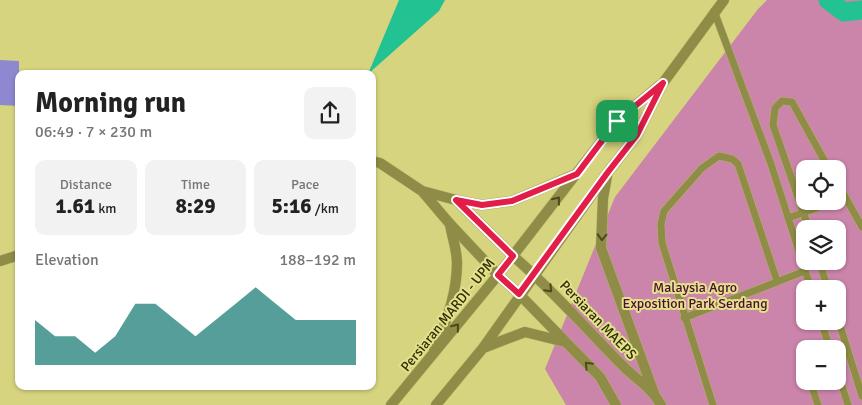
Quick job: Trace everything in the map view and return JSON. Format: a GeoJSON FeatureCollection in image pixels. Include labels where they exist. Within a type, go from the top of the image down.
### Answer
{"type":"FeatureCollection","features":[{"type":"Feature","properties":{"kind":"street","name":"Persiaran MARDI - UPM"},"geometry":{"type":"LineString","coordinates":[[436,405],[483,348],[519,294],[535,275],[608,172],[637,135],[663,83],[714,11],[724,0]]}},
{"type":"Feature","properties":{"kind":"street","name":"Persiaran MARDI - UPM"},"geometry":{"type":"LineString","coordinates":[[391,405],[498,275],[617,121],[663,83]]}},
{"type":"Feature","properties":{"kind":"street"},"geometry":{"type":"LineString","coordinates":[[376,162],[422,191],[498,275],[600,377],[616,405]]}},
{"type":"Feature","properties":{"kind":"street"},"geometry":{"type":"LineString","coordinates":[[608,172],[603,198],[601,248],[654,393]]}},
{"type":"Feature","properties":{"kind":"street"},"geometry":{"type":"LineString","coordinates":[[422,191],[482,205],[512,201],[577,174]]}},
{"type":"Feature","properties":{"kind":"street","name":"Persiaran MAEPS"},"geometry":{"type":"LineString","coordinates":[[456,200],[535,275],[625,368],[654,393],[661,405]]}},
{"type":"Feature","properties":{"kind":"street"},"geometry":{"type":"LineString","coordinates":[[426,364],[444,328],[453,300],[457,262],[450,224]]}},
{"type":"Feature","properties":{"kind":"street"},"geometry":{"type":"LineString","coordinates":[[0,261],[15,256]]}},
{"type":"Feature","properties":{"kind":"street"},"geometry":{"type":"LineString","coordinates":[[483,348],[525,332],[566,342]]}},
{"type":"Feature","properties":{"kind":"lane"},"geometry":{"type":"LineString","coordinates":[[714,11],[771,164],[796,242]]}},
{"type":"Feature","properties":{"kind":"lane"},"geometry":{"type":"LineString","coordinates":[[796,190],[773,125],[775,108],[782,101],[792,102],[824,160]]}},
{"type":"Feature","properties":{"kind":"lane"},"geometry":{"type":"LineString","coordinates":[[713,405],[684,318],[662,242],[661,224],[664,211],[702,168],[719,156],[732,159],[738,164],[778,281]]}},
{"type":"Feature","properties":{"kind":"lane"},"geometry":{"type":"LineString","coordinates":[[846,198],[862,227]]}},
{"type":"Feature","properties":{"kind":"lane"},"geometry":{"type":"LineString","coordinates":[[803,210],[806,220]]}},
{"type":"Feature","properties":{"kind":"lane"},"geometry":{"type":"LineString","coordinates":[[788,218],[812,210]]}},
{"type":"Feature","properties":{"kind":"lane"},"geometry":{"type":"LineString","coordinates":[[684,318],[805,270],[808,280]]}},
{"type":"Feature","properties":{"kind":"lane"},"geometry":{"type":"LineString","coordinates":[[841,330],[862,396]]}},
{"type":"Feature","properties":{"kind":"lane"},"geometry":{"type":"LineString","coordinates":[[813,390],[818,405]]}},
{"type":"Feature","properties":{"kind":"lane"},"geometry":{"type":"LineString","coordinates":[[843,390],[848,405]]}},
{"type":"Feature","properties":{"kind":"green space","name":"Malaysia Agro Exposition Park Serdang"},"geometry":{"type":"Polygon","coordinates":[[[767,0],[862,0],[862,405],[566,405],[545,369],[615,197],[758,9],[767,0]]]}},
{"type":"Feature","properties":{"kind":"shaded area"},"geometry":{"type":"Polygon","coordinates":[[[399,0],[445,0],[439,11],[373,70],[370,70],[399,0]]]}},
{"type":"Feature","properties":{"kind":"building"},"geometry":{"type":"Polygon","coordinates":[[[0,60],[19,61],[19,70],[15,70],[15,106],[0,105],[0,60]]]}},
{"type":"Feature","properties":{"kind":"waterway"},"geometry":{"type":"LineString","coordinates":[[828,0],[844,12],[862,10]]}},
{"type":"Feature","properties":{"kind":"route"},"geometry":{"type":"LineString","coordinates":[[663,83],[637,135],[608,172],[535,275],[519,294],[498,275],[513,256],[456,200],[482,205],[512,201],[577,174],[617,121],[663,83]]}}]}
